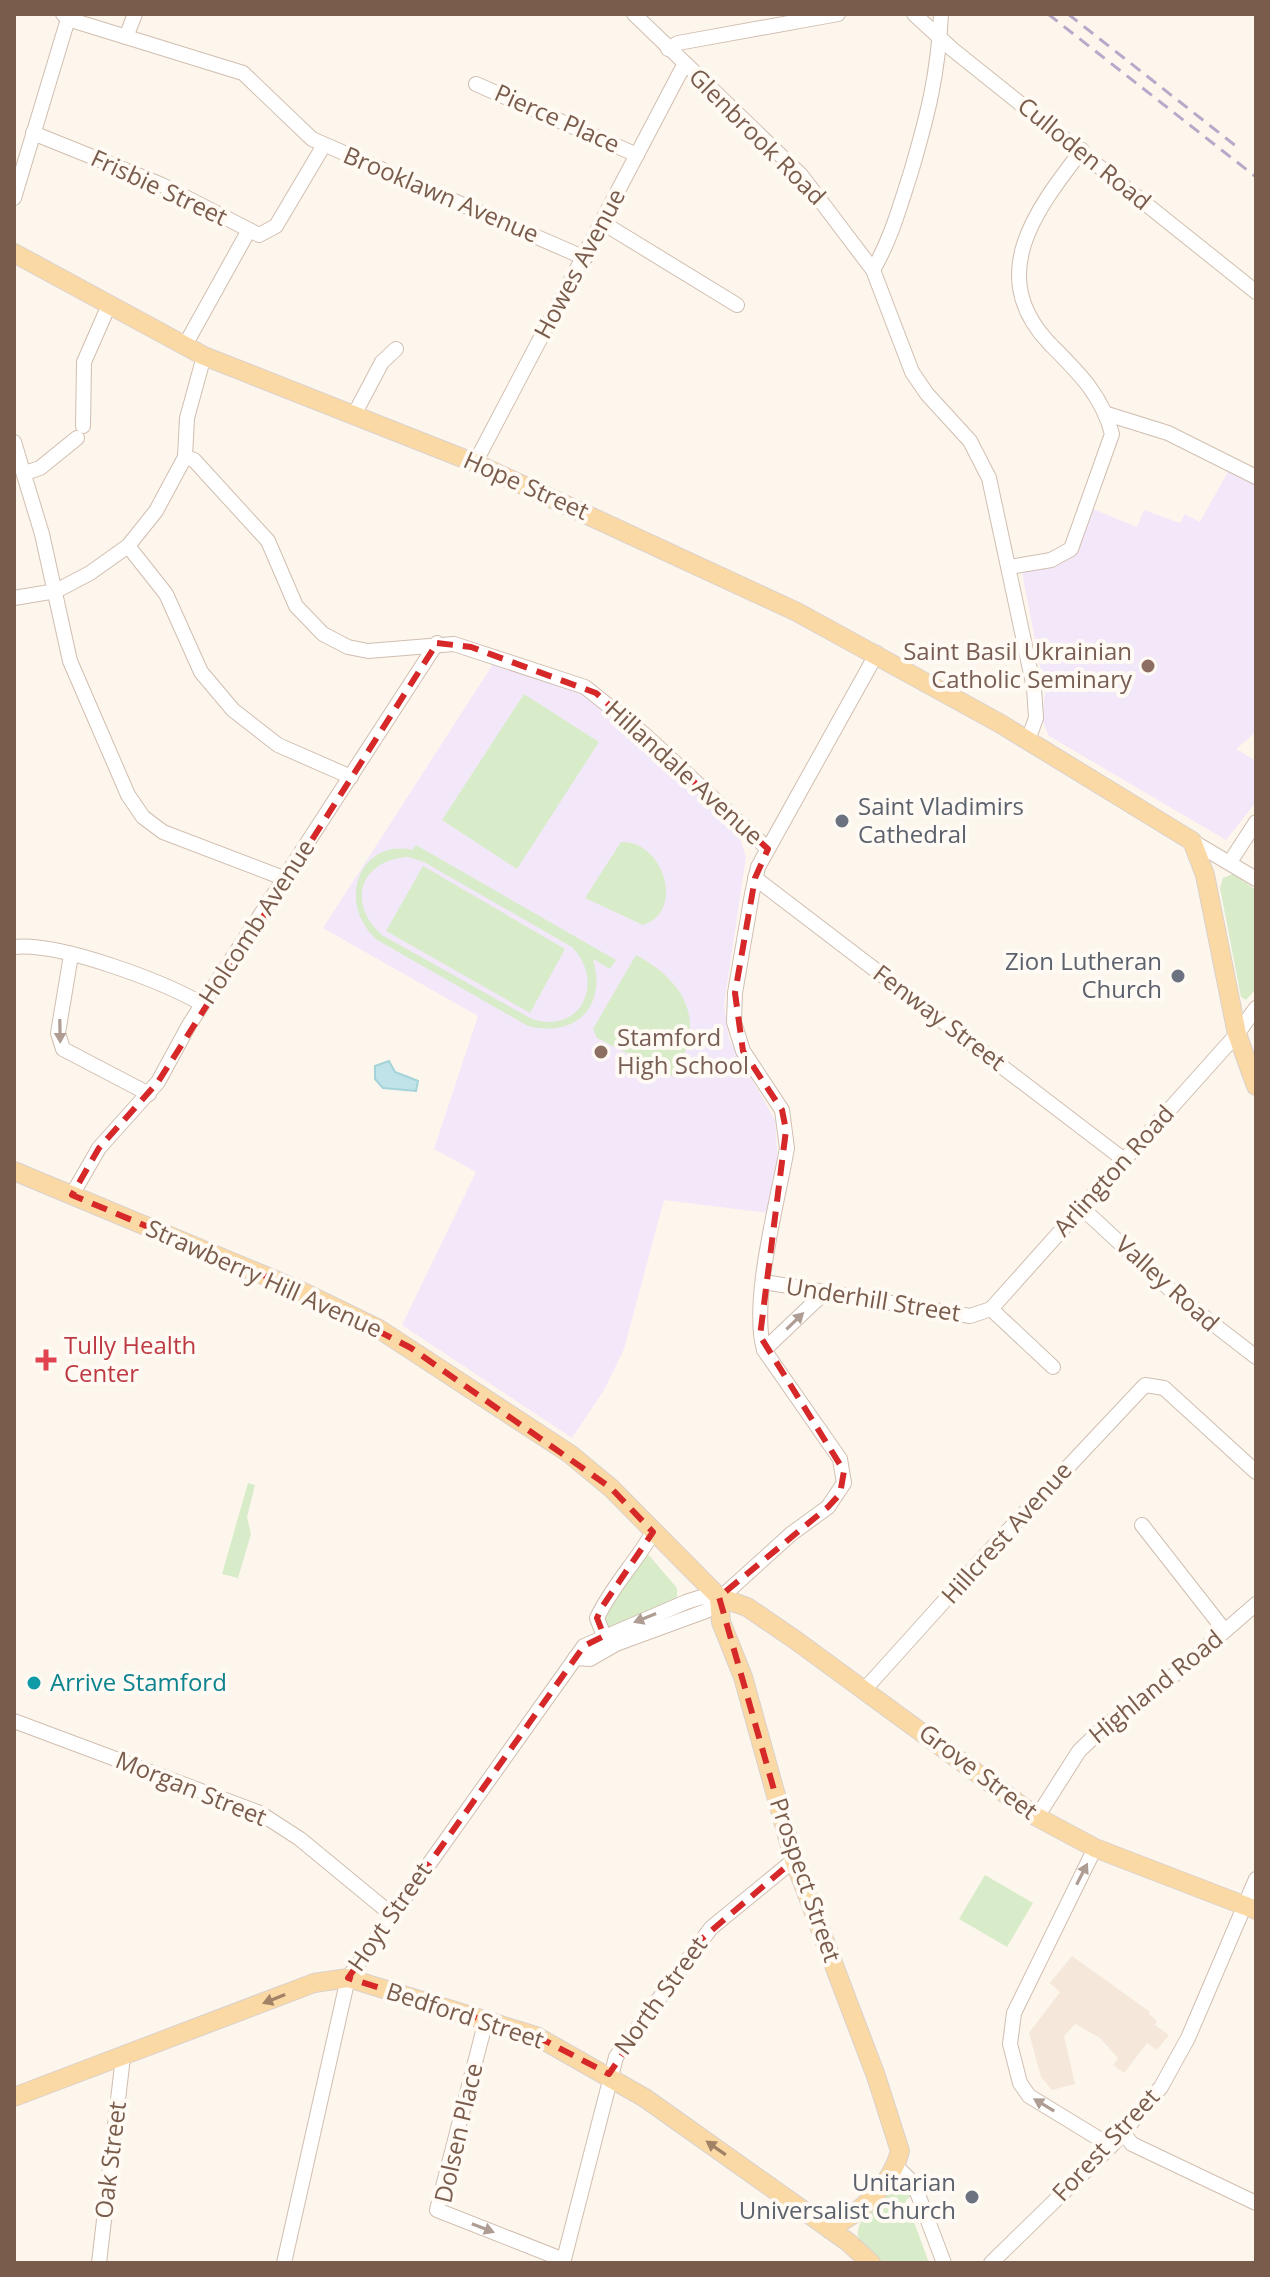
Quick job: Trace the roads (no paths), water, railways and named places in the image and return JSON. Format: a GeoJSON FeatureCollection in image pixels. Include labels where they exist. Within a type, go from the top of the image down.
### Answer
{"type":"FeatureCollection","features":[{"type":"Feature","properties":{"kind":"main road","name":"Hope Street"},"geometry":{"type":"LineString","coordinates":[[14,253],[184,347],[475,463],[738,584],[877,653],[1028,740]]}},
{"type":"Feature","properties":{"kind":"main road"},"geometry":{"type":"LineString","coordinates":[[1028,740],[1192,841],[1205,875],[1237,1034],[1256,1086]]}},
{"type":"Feature","properties":{"kind":"main road","name":"Strawberry Hill Avenue"},"geometry":{"type":"LineString","coordinates":[[14,1171],[299,1290],[379,1329],[570,1454],[719,1597]]}},
{"type":"Feature","properties":{"kind":"main road","name":"Grove Street"},"geometry":{"type":"LineString","coordinates":[[719,1597],[747,1607],[865,1689],[1037,1817],[1095,1848],[1250,1908]]}},
{"type":"Feature","properties":{"kind":"main road","name":"Prospect Street"},"geometry":{"type":"LineString","coordinates":[[719,1597],[721,1622],[743,1677],[794,1860],[876,2076],[900,2151],[896,2163]]}},
{"type":"Feature","properties":{"kind":"main road","name":"Bedford Street"},"geometry":{"type":"LineString","coordinates":[[14,2097],[314,1983],[348,1978],[536,2036],[609,2074],[829,2228],[871,2263]]}},
{"type":"Feature","properties":{"kind":"main road"},"geometry":{"type":"LineString","coordinates":[[829,2228],[852,2218],[896,2163]]}},
{"type":"Feature","properties":{"kind":"main road"},"geometry":{"type":"LineString","coordinates":[[848,2242],[852,2218]]}},
{"type":"Feature","properties":{"kind":"street"},"geometry":{"type":"LineString","coordinates":[[126,37],[135,14]]}},
{"type":"Feature","properties":{"kind":"street","name":"Glenbrook Road"},"geometry":{"type":"LineString","coordinates":[[634,14],[801,175],[873,270],[912,372],[931,400],[970,441],[981,461],[995,499],[1036,698],[1034,729],[1028,740]]}},
{"type":"Feature","properties":{"kind":"street"},"geometry":{"type":"LineString","coordinates":[[668,49],[678,43],[838,14]]}},
{"type":"Feature","properties":{"kind":"street","name":"Culloden Road"},"geometry":{"type":"LineString","coordinates":[[914,14],[1256,292]]}},
{"type":"Feature","properties":{"kind":"street"},"geometry":{"type":"LineString","coordinates":[[873,270],[889,239],[927,122],[936,83],[941,14]]}},
{"type":"Feature","properties":{"kind":"street"},"geometry":{"type":"LineString","coordinates":[[14,198],[66,17],[243,73],[312,139],[324,145]]}},
{"type":"Feature","properties":{"kind":"street","name":"Howes Avenue"},"geometry":{"type":"LineString","coordinates":[[475,463],[684,65]]}},
{"type":"Feature","properties":{"kind":"street","name":"Pierce Place"},"geometry":{"type":"LineString","coordinates":[[476,84],[637,155]]}},
{"type":"Feature","properties":{"kind":"street","name":"Frisbie Street"},"geometry":{"type":"LineString","coordinates":[[33,133],[162,185],[249,230],[184,347]]}},
{"type":"Feature","properties":{"kind":"street","name":"Brooklawn Avenue"},"geometry":{"type":"LineString","coordinates":[[249,230],[262,235],[274,229],[324,145],[585,258]]}},
{"type":"Feature","properties":{"kind":"street"},"geometry":{"type":"LineString","coordinates":[[1010,567],[1051,560],[1074,544],[1112,434],[1107,414],[1090,385],[1037,329],[1024,308],[1018,283],[1020,259],[1029,230],[1082,150]]}},
{"type":"Feature","properties":{"kind":"street"},"geometry":{"type":"LineString","coordinates":[[603,223],[737,305]]}},
{"type":"Feature","properties":{"kind":"street"},"geometry":{"type":"LineString","coordinates":[[25,473],[40,468],[80,432],[84,362],[109,305]]}},
{"type":"Feature","properties":{"kind":"street"},"geometry":{"type":"LineString","coordinates":[[354,415],[382,362],[396,349]]}},
{"type":"Feature","properties":{"kind":"street"},"geometry":{"type":"LineString","coordinates":[[14,598],[56,591],[90,573],[128,546],[162,502],[185,457],[187,418],[204,356]]}},
{"type":"Feature","properties":{"kind":"street"},"geometry":{"type":"LineString","coordinates":[[1107,414],[1168,433],[1256,477]]}},
{"type":"Feature","properties":{"kind":"street"},"geometry":{"type":"LineString","coordinates":[[14,442],[56,591],[73,670],[135,807],[153,826],[177,839],[286,879]]}},
{"type":"Feature","properties":{"kind":"street","name":"Hillandale Avenue"},"geometry":{"type":"LineString","coordinates":[[185,457],[194,460],[262,534],[274,551],[296,606],[323,634],[348,647],[368,651],[437,643],[471,647],[596,693],[768,849],[755,878],[735,993],[734,1022],[743,1051],[782,1110],[787,1148],[759,1325],[764,1350]]}},
{"type":"Feature","properties":{"kind":"street"},"geometry":{"type":"LineString","coordinates":[[128,546],[166,594],[201,672],[233,710],[278,745],[351,777]]}},
{"type":"Feature","properties":{"kind":"street","name":"Holcomb Avenue"},"geometry":{"type":"LineString","coordinates":[[72,1195],[99,1148],[149,1094],[202,1004],[437,643]]}},
{"type":"Feature","properties":{"kind":"street"},"geometry":{"type":"LineString","coordinates":[[768,849],[877,653]]}},
{"type":"Feature","properties":{"kind":"street"},"geometry":{"type":"LineString","coordinates":[[1230,862],[1256,822]]}},
{"type":"Feature","properties":{"kind":"street"},"geometry":{"type":"LineString","coordinates":[[1192,841],[1256,879]]}},
{"type":"Feature","properties":{"kind":"street","name":"Fenway Street"},"geometry":{"type":"LineString","coordinates":[[755,878],[1123,1159]]}},
{"type":"Feature","properties":{"kind":"street"},"geometry":{"type":"LineString","coordinates":[[14,947],[33,946],[71,955],[160,985],[202,1004]]}},
{"type":"Feature","properties":{"kind":"street"},"geometry":{"type":"LineString","coordinates":[[71,955],[58,1033],[63,1049],[149,1094]]}},
{"type":"Feature","properties":{"kind":"street","name":"Arlington Road"},"geometry":{"type":"LineString","coordinates":[[991,1309],[1237,1034],[1256,1008]]}},
{"type":"Feature","properties":{"kind":"street","name":"Valley Road"},"geometry":{"type":"LineString","coordinates":[[1082,1208],[1177,1296],[1256,1357]]}},
{"type":"Feature","properties":{"kind":"street","name":"Underhill Street"},"geometry":{"type":"LineString","coordinates":[[764,1282],[970,1316],[991,1309],[1053,1367]]}},
{"type":"Feature","properties":{"kind":"street"},"geometry":{"type":"LineString","coordinates":[[575,1658],[590,1659],[616,1644],[706,1611],[828,1507],[844,1483],[840,1459],[764,1350],[825,1292]]}},
{"type":"Feature","properties":{"kind":"street","name":"Hillcrest Avenue"},"geometry":{"type":"LineString","coordinates":[[865,1689],[1139,1389],[1153,1384],[1164,1388],[1256,1472]]}},
{"type":"Feature","properties":{"kind":"street"},"geometry":{"type":"LineString","coordinates":[[1142,1525],[1225,1631]]}},
{"type":"Feature","properties":{"kind":"street"},"geometry":{"type":"LineString","coordinates":[[604,1636],[597,1618],[602,1607],[635,1563],[653,1532]]}},
{"type":"Feature","properties":{"kind":"street","name":"Hoyt Street"},"geometry":{"type":"LineString","coordinates":[[284,2263],[348,1978],[584,1646],[686,1602],[705,1596],[719,1597]]}},
{"type":"Feature","properties":{"kind":"street","name":"Highland Road"},"geometry":{"type":"LineString","coordinates":[[1037,1817],[1079,1751],[1105,1726],[1166,1682],[1256,1604]]}},
{"type":"Feature","properties":{"kind":"street","name":"Morgan Street"},"geometry":{"type":"LineString","coordinates":[[14,1721],[260,1813],[300,1839],[391,1914]]}},
{"type":"Feature","properties":{"kind":"street"},"geometry":{"type":"LineString","coordinates":[[1095,1848],[1014,2013],[1010,2044],[1020,2083],[1029,2096],[1111,2146]]}},
{"type":"Feature","properties":{"kind":"street","name":"North Street"},"geometry":{"type":"LineString","coordinates":[[563,2261],[609,2074],[624,2044],[698,1942],[719,1919],[794,1860]]}},
{"type":"Feature","properties":{"kind":"street","name":"Forest Street"},"geometry":{"type":"LineString","coordinates":[[991,2263],[1111,2146],[1155,2096],[1180,2056],[1250,1908],[1256,1879]]}},
{"type":"Feature","properties":{"kind":"street","name":"Dolsen Place"},"geometry":{"type":"LineString","coordinates":[[486,2020],[437,2210],[563,2261]]}},
{"type":"Feature","properties":{"kind":"street","name":"Oak Street"},"geometry":{"type":"LineString","coordinates":[[99,2263],[123,2057]]}},
{"type":"Feature","properties":{"kind":"street"},"geometry":{"type":"LineString","coordinates":[[1123,2133],[1132,2144],[1256,2203]]}},
{"type":"Feature","properties":{"kind":"street","name":"Prospect Street"},"geometry":{"type":"LineString","coordinates":[[896,2163],[914,2184],[944,2263]]}},
{"type":"Feature","properties":{"kind":"water"},"geometry":{"type":"Polygon","coordinates":[[[389,1061],[395,1072],[418,1081],[416,1091],[383,1088],[375,1079],[375,1066],[389,1061]]]}},
{"type":"Feature","properties":{"kind":"railway"},"geometry":{"type":"LineString","coordinates":[[1048,14],[1256,177]]}},
{"type":"Feature","properties":{"kind":"railway"},"geometry":{"type":"LineString","coordinates":[[1068,14],[1241,150]]}},
{"type":"Feature","properties":{"kind":"place","name":"Saint Basil Ukrainian Catholic Seminary"},"geometry":{"type":"Point","coordinates":[1148,666]}},
{"type":"Feature","properties":{"kind":"place","name":"Saint Vladimirs Cathedral"},"geometry":{"type":"Point","coordinates":[842,821]}},
{"type":"Feature","properties":{"kind":"place","name":"Zion Lutheran Church"},"geometry":{"type":"Point","coordinates":[1178,976]}},
{"type":"Feature","properties":{"kind":"place","name":"Stamford High School"},"geometry":{"type":"Point","coordinates":[601,1052]}},
{"type":"Feature","properties":{"kind":"place","name":"Tully Health Center"},"geometry":{"type":"Point","coordinates":[46,1360]}},
{"type":"Feature","properties":{"kind":"place","name":"Arrive Stamford"},"geometry":{"type":"Point","coordinates":[34,1683]}},
{"type":"Feature","properties":{"kind":"place","name":"Unitarian Universalist Church"},"geometry":{"type":"Point","coordinates":[972,2197]}}]}
